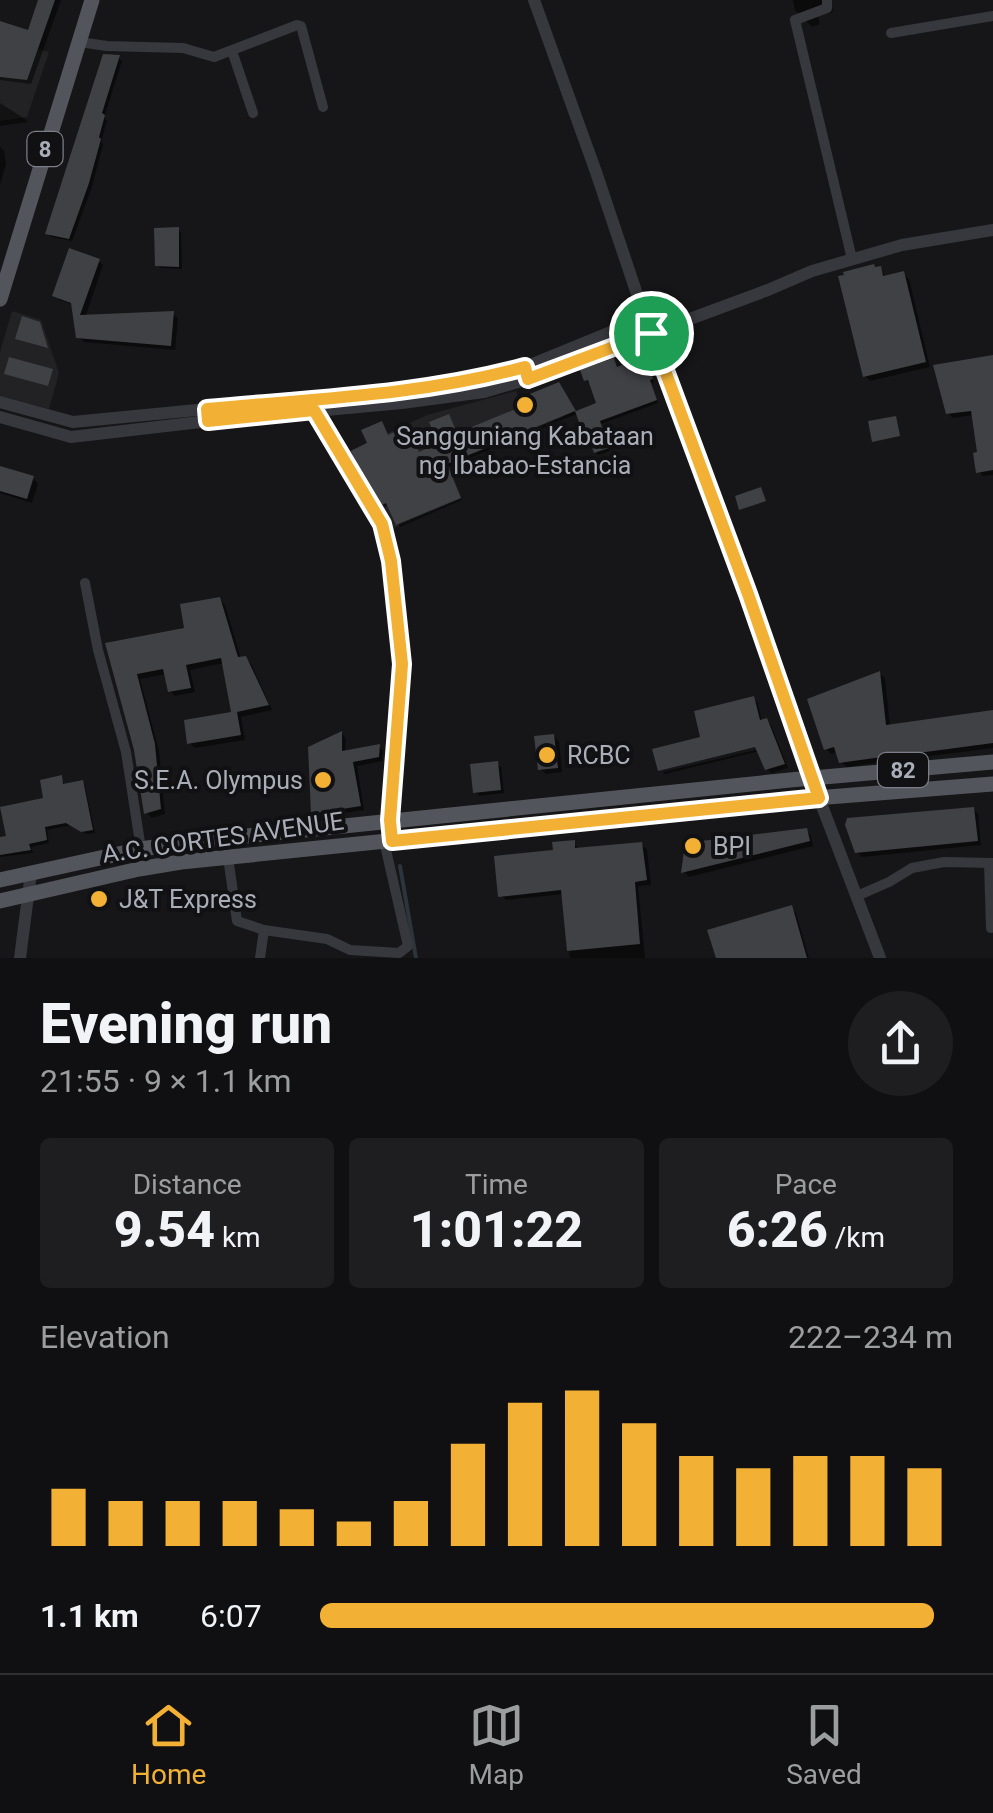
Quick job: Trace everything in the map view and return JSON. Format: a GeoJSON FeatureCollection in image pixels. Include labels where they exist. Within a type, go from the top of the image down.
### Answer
{"type":"FeatureCollection","features":[{"type":"Feature","properties":{"kind":"main road","name":"8"},"geometry":{"type":"LineString","coordinates":[[0,299],[92,0]]}},
{"type":"Feature","properties":{"kind":"main road","name":"A.C. CORTES AVENUE"},"geometry":{"type":"LineString","coordinates":[[0,880],[188,842],[993,762]]}},
{"type":"Feature","properties":{"kind":"main road","name":"A.C. CORTES AVENUE"},"geometry":{"type":"LineString","coordinates":[[0,901],[140,869],[228,857],[993,784]]}},
{"type":"Feature","properties":{"kind":"main road"},"geometry":{"type":"LineString","coordinates":[[627,796],[628,817]]}},
{"type":"Feature","properties":{"kind":"street"},"geometry":{"type":"LineString","coordinates":[[534,0],[645,318],[880,958]]}},
{"type":"Feature","properties":{"kind":"street"},"geometry":{"type":"LineString","coordinates":[[828,0],[827,8],[795,20],[852,259]]}},
{"type":"Feature","properties":{"kind":"street"},"geometry":{"type":"LineString","coordinates":[[891,33],[993,16]]}},
{"type":"Feature","properties":{"kind":"street"},"geometry":{"type":"LineString","coordinates":[[78,42],[183,48],[214,57],[298,25],[322,108]]}},
{"type":"Feature","properties":{"kind":"street"},"geometry":{"type":"LineString","coordinates":[[232,51],[252,112]]}},
{"type":"Feature","properties":{"kind":"street"},"geometry":{"type":"LineString","coordinates":[[0,402],[73,422],[314,410],[526,373],[651,333],[812,271],[902,245],[993,230]]}},
{"type":"Feature","properties":{"kind":"street"},"geometry":{"type":"LineString","coordinates":[[526,373],[645,318]]}},
{"type":"Feature","properties":{"kind":"street"},"geometry":{"type":"LineString","coordinates":[[0,417],[71,436],[208,415],[371,399]]}},
{"type":"Feature","properties":{"kind":"street"},"geometry":{"type":"LineString","coordinates":[[228,857],[237,922],[327,939],[350,950],[399,952],[408,946],[388,841],[402,664],[391,561],[382,524],[314,410]]}},
{"type":"Feature","properties":{"kind":"street"},"geometry":{"type":"LineString","coordinates":[[85,583],[98,650],[126,752],[141,849]]}},
{"type":"Feature","properties":{"kind":"street"},"geometry":{"type":"LineString","coordinates":[[857,896],[912,868],[944,862],[991,863],[991,928]]}},
{"type":"Feature","properties":{"kind":"street"},"geometry":{"type":"LineString","coordinates":[[20,958],[31,873]]}},
{"type":"Feature","properties":{"kind":"street"},"geometry":{"type":"LineString","coordinates":[[260,958],[264,930]]}},
{"type":"Feature","properties":{"kind":"shaded area"},"geometry":{"type":"Polygon","coordinates":[[[22,45],[49,52],[27,117],[0,121],[0,52],[22,45]]]}},
{"type":"Feature","properties":{"kind":"shaded area"},"geometry":{"type":"Polygon","coordinates":[[[12,311],[41,320],[59,373],[49,409],[0,396],[0,352],[12,311]]]}},
{"type":"Feature","properties":{"kind":"shaded area"},"geometry":{"type":"Polygon","coordinates":[[[516,391],[527,417],[557,405],[564,417],[448,464],[462,499],[391,529],[345,453],[427,415],[516,391]]]}},
{"type":"Feature","properties":{"kind":"building"},"geometry":{"type":"Polygon","coordinates":[[[38,0],[55,0],[27,80],[0,77],[0,21],[28,30],[38,0]]]}},
{"type":"Feature","properties":{"kind":"building"},"geometry":{"type":"Polygon","coordinates":[[[103,54],[120,55],[102,113],[105,115],[101,139],[89,183],[69,239],[45,234],[103,54]]]}},
{"type":"Feature","properties":{"kind":"building"},"geometry":{"type":"Polygon","coordinates":[[[179,227],[179,267],[155,266],[154,228],[179,227]]]}},
{"type":"Feature","properties":{"kind":"building"},"geometry":{"type":"Polygon","coordinates":[[[69,248],[100,259],[80,315],[174,311],[171,346],[76,338],[71,303],[52,296],[69,248]]]}},
{"type":"Feature","properties":{"kind":"building"},"geometry":{"type":"Polygon","coordinates":[[[874,264],[881,266],[883,276],[904,271],[926,362],[863,377],[838,276],[874,264]]]}},
{"type":"Feature","properties":{"kind":"building"},"geometry":{"type":"Polygon","coordinates":[[[22,316],[40,322],[48,348],[15,339],[22,316]]]}},
{"type":"Feature","properties":{"kind":"building"},"geometry":{"type":"Polygon","coordinates":[[[993,355],[993,470],[976,473],[971,411],[946,414],[933,365],[993,355]]]}},
{"type":"Feature","properties":{"kind":"building"},"geometry":{"type":"Polygon","coordinates":[[[645,356],[657,400],[600,421],[609,448],[594,453],[575,411],[447,464],[461,498],[396,525],[386,503],[380,506],[351,451],[367,443],[361,430],[382,421],[388,435],[407,426],[419,452],[438,443],[429,422],[449,414],[457,433],[523,406],[520,398],[559,382],[576,411],[596,403],[580,370],[614,358],[617,367],[645,356]]]}},
{"type":"Feature","properties":{"kind":"building"},"geometry":{"type":"Polygon","coordinates":[[[9,357],[53,369],[48,386],[4,374],[9,357]]]}},
{"type":"Feature","properties":{"kind":"building"},"geometry":{"type":"Polygon","coordinates":[[[896,416],[900,436],[872,442],[868,421],[896,416]]]}},
{"type":"Feature","properties":{"kind":"building"},"geometry":{"type":"Polygon","coordinates":[[[0,466],[34,476],[27,499],[0,491],[0,466]]]}},
{"type":"Feature","properties":{"kind":"building"},"geometry":{"type":"Polygon","coordinates":[[[761,487],[766,501],[739,510],[735,496],[761,487]]]}},
{"type":"Feature","properties":{"kind":"building"},"geometry":{"type":"Polygon","coordinates":[[[220,597],[238,657],[246,656],[269,705],[237,712],[241,735],[187,744],[184,720],[231,712],[221,658],[186,665],[191,688],[168,692],[163,669],[137,674],[155,744],[161,809],[144,814],[134,750],[105,643],[184,628],[180,604],[220,597]]]}},
{"type":"Feature","properties":{"kind":"building"},"geometry":{"type":"Polygon","coordinates":[[[880,671],[886,725],[993,710],[993,743],[918,753],[911,758],[891,760],[889,756],[839,763],[834,747],[824,750],[807,699],[880,671]]]}},
{"type":"Feature","properties":{"kind":"building"},"geometry":{"type":"Polygon","coordinates":[[[754,696],[760,720],[767,718],[785,764],[765,770],[755,747],[658,771],[652,749],[700,737],[694,711],[754,696]]]}},
{"type":"Feature","properties":{"kind":"building"},"geometry":{"type":"Polygon","coordinates":[[[342,731],[342,751],[380,744],[379,757],[353,762],[361,806],[311,814],[308,747],[342,731]]]}},
{"type":"Feature","properties":{"kind":"building"},"geometry":{"type":"Polygon","coordinates":[[[554,734],[558,768],[538,770],[534,736],[554,734]]]}},
{"type":"Feature","properties":{"kind":"building"},"geometry":{"type":"Polygon","coordinates":[[[498,761],[501,790],[473,793],[470,764],[498,761]]]}},
{"type":"Feature","properties":{"kind":"building"},"geometry":{"type":"Polygon","coordinates":[[[62,775],[63,784],[83,780],[93,830],[81,832],[66,823],[45,827],[47,840],[29,844],[31,850],[0,855],[0,837],[6,836],[0,807],[43,798],[40,780],[62,775]]]}},
{"type":"Feature","properties":{"kind":"building"},"geometry":{"type":"Polygon","coordinates":[[[974,807],[978,841],[855,853],[845,825],[847,818],[974,807]]]}},
{"type":"Feature","properties":{"kind":"building"},"geometry":{"type":"Polygon","coordinates":[[[807,828],[810,841],[681,873],[685,843],[807,828]]]}},
{"type":"Feature","properties":{"kind":"building"},"geometry":{"type":"Polygon","coordinates":[[[575,840],[575,848],[642,842],[647,880],[635,882],[640,944],[567,951],[561,890],[498,897],[494,856],[553,850],[552,842],[575,840]]]}},
{"type":"Feature","properties":{"kind":"building"},"geometry":{"type":"Polygon","coordinates":[[[792,905],[807,958],[716,958],[707,930],[792,905]]]}},
{"type":"Feature","properties":{"kind":"waterway"},"geometry":{"type":"LineString","coordinates":[[400,866],[416,958]]}},
{"type":"Feature","properties":{"kind":"place","name":"Sangguniang Kabataan ng Ibabao-Estancia"},"geometry":{"type":"Point","coordinates":[525,405]}},
{"type":"Feature","properties":{"kind":"place","name":"RCBC"},"geometry":{"type":"Point","coordinates":[547,755]}},
{"type":"Feature","properties":{"kind":"place","name":"S.E.A. Olympus"},"geometry":{"type":"Point","coordinates":[323,780]}},
{"type":"Feature","properties":{"kind":"place","name":"BPI"},"geometry":{"type":"Point","coordinates":[693,846]}},
{"type":"Feature","properties":{"kind":"place","name":"J&T Express"},"geometry":{"type":"Point","coordinates":[99,899]}},
{"type":"Feature","properties":{"kind":"route"},"geometry":{"type":"LineString","coordinates":[[651,333],[819,798],[392,841],[390,820],[402,664],[391,561],[382,524],[314,410],[208,421],[207,409],[402,390],[481,379],[525,367],[528,379],[651,333]]}}]}
